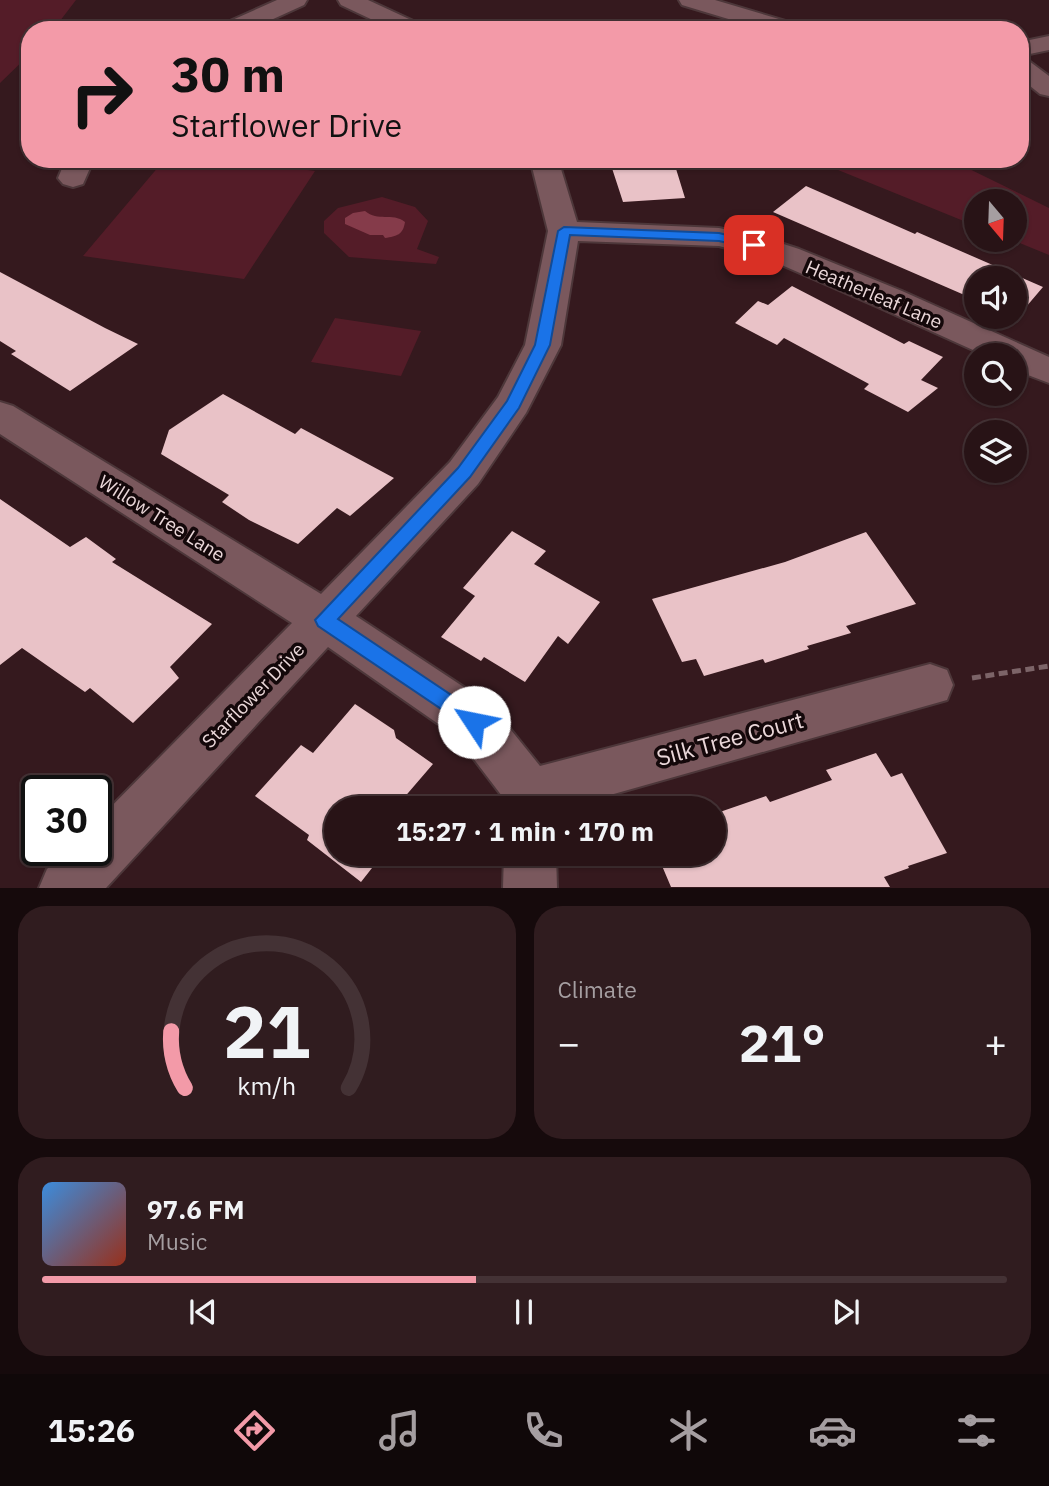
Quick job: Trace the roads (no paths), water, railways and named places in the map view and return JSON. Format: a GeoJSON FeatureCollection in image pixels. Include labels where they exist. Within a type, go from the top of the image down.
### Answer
{"type":"FeatureCollection","features":[{"type":"Feature","properties":{"kind":"street"},"geometry":{"type":"LineString","coordinates":[[249,21],[296,0]]}},
{"type":"Feature","properties":{"kind":"street"},"geometry":{"type":"LineString","coordinates":[[349,0],[394,21]]}},
{"type":"Feature","properties":{"kind":"street"},"geometry":{"type":"LineString","coordinates":[[690,0],[761,21]]}},
{"type":"Feature","properties":{"kind":"street"},"geometry":{"type":"LineString","coordinates":[[1029,47],[1049,43]]}},
{"type":"Feature","properties":{"kind":"street"},"geometry":{"type":"LineString","coordinates":[[1029,73],[1049,88]]}},
{"type":"Feature","properties":{"kind":"street","name":"Starflower Drive"},"geometry":{"type":"LineString","coordinates":[[66,887],[98,858],[464,472],[513,404],[543,345],[564,231],[546,168]]}},
{"type":"Feature","properties":{"kind":"street","name":"Heatherleaf Lane"},"geometry":{"type":"LineString","coordinates":[[564,231],[719,237],[754,245],[851,283],[985,343]]}},
{"type":"Feature","properties":{"kind":"street","name":"Heatherleaf Lane"},"geometry":{"type":"LineString","coordinates":[[1027,362],[1049,371]]}},
{"type":"Feature","properties":{"kind":"street","name":"Willow Tree Lane"},"geometry":{"type":"LineString","coordinates":[[0,416],[325,620],[474,722],[526,796]]}},
{"type":"Feature","properties":{"kind":"street","name":"Silk Tree Court"},"geometry":{"type":"LineString","coordinates":[[547,796],[930,685]]}},
{"type":"Feature","properties":{"kind":"street"},"geometry":{"type":"LineString","coordinates":[[530,866],[530,887]]}}]}
